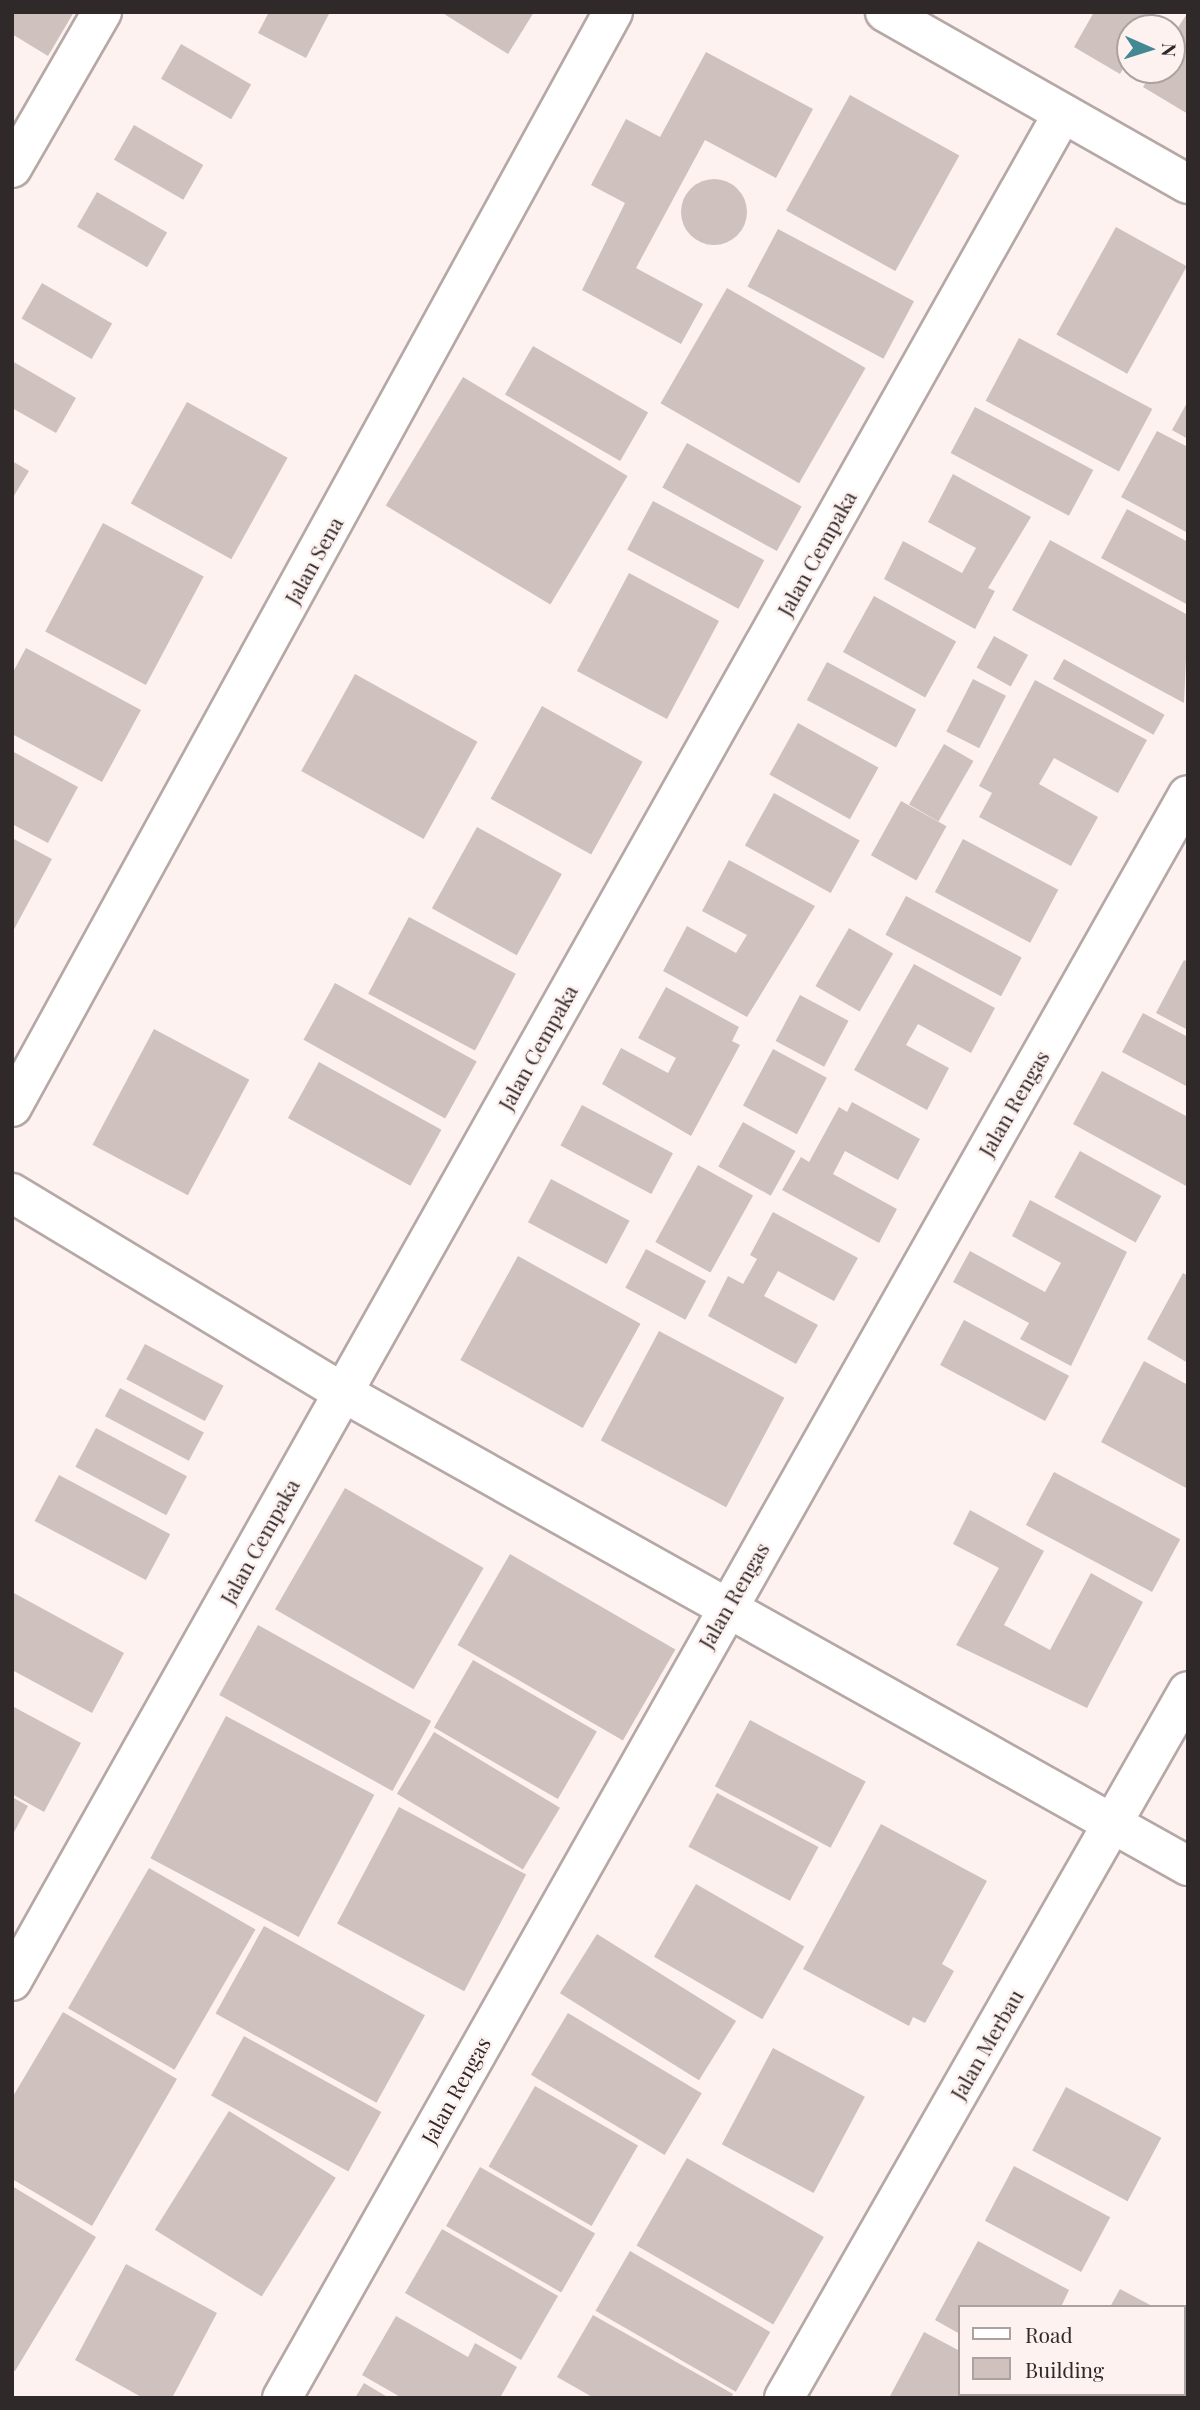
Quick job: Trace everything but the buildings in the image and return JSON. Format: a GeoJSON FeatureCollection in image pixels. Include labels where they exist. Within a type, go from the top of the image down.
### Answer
{"type":"FeatureCollection","features":[{"type":"Feature","properties":{"kind":"street"},"geometry":{"type":"LineString","coordinates":[[12,168],[102,12]]}},
{"type":"Feature","properties":{"kind":"street","name":"Jalan Sena"},"geometry":{"type":"LineString","coordinates":[[12,1107],[613,12]]}},
{"type":"Feature","properties":{"kind":"street"},"geometry":{"type":"LineString","coordinates":[[885,12],[1188,184]]}},
{"type":"Feature","properties":{"kind":"street","name":"Jalan Cempaka"},"geometry":{"type":"LineString","coordinates":[[12,1980],[1063,113]]}},
{"type":"Feature","properties":{"kind":"street","name":"Jalan Rengas"},"geometry":{"type":"LineString","coordinates":[[282,2398],[725,1608],[1188,795]]}},
{"type":"Feature","properties":{"kind":"street"},"geometry":{"type":"LineString","coordinates":[[12,1193],[342,1392],[1188,1866]]}},
{"type":"Feature","properties":{"kind":"street","name":"Jalan Merbau"},"geometry":{"type":"LineString","coordinates":[[784,2398],[1188,1691]]}}]}
